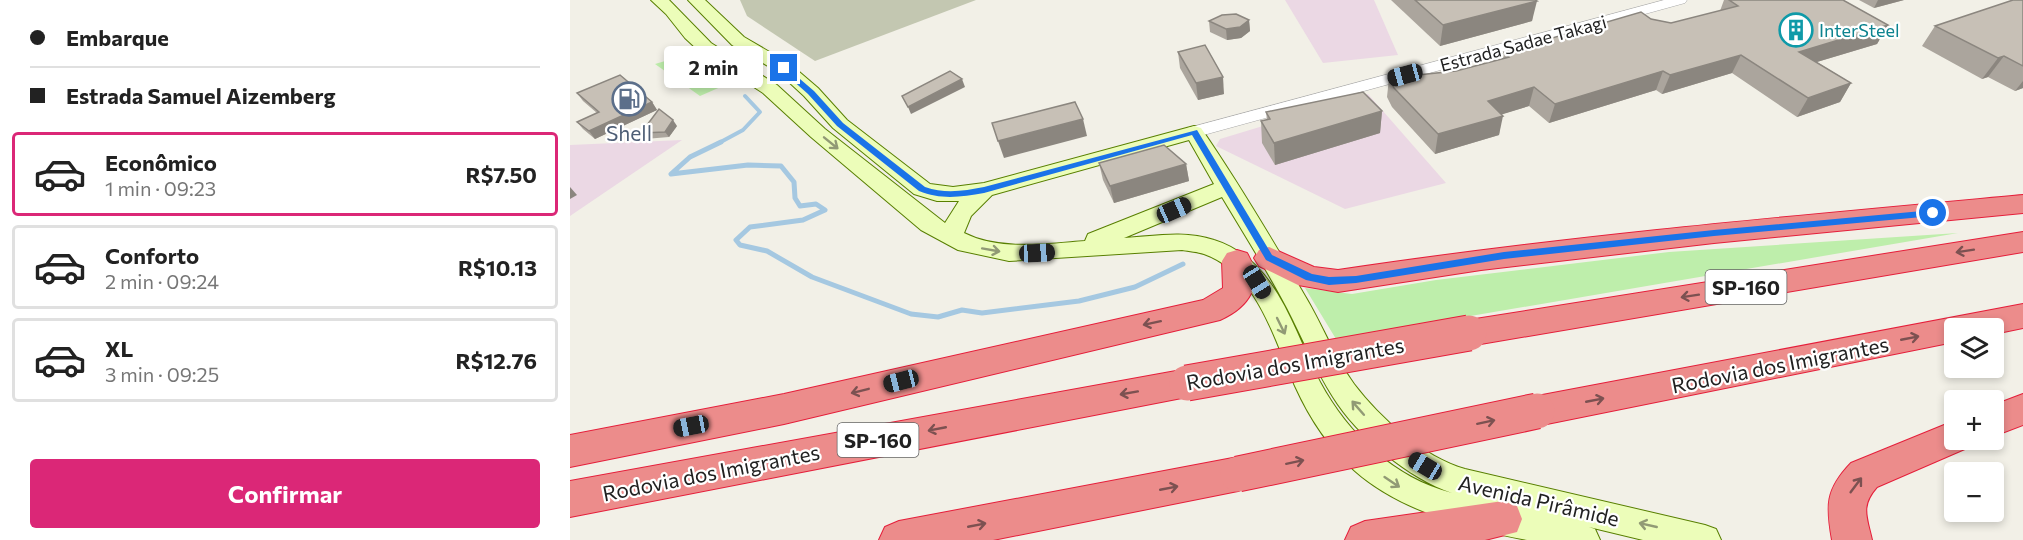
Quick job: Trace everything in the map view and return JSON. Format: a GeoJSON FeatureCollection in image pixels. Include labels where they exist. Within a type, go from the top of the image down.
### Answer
{"type":"FeatureCollection","features":[{"type":"Feature","properties":{"kind":"highway"},"geometry":{"type":"LineString","coordinates":[[1269,258],[1310,277],[1338,281],[1504,256],[1714,233],[2023,204]]}},
{"type":"Feature","properties":{"kind":"highway","name":"Rodovia dos Imigrantes"},"geometry":{"type":"LineString","coordinates":[[570,498],[1469,333],[2023,242]]}},
{"type":"Feature","properties":{"kind":"highway"},"geometry":{"type":"LineString","coordinates":[[570,451],[628,437],[780,410],[1029,350],[1209,311],[1223,305],[1238,292],[1241,281],[1237,261]]}},
{"type":"Feature","properties":{"kind":"highway"},"geometry":{"type":"LineString","coordinates":[[2004,320],[2023,316]]}},
{"type":"Feature","properties":{"kind":"highway","name":"Rodovia dos Imigrantes"},"geometry":{"type":"LineString","coordinates":[[899,540],[1944,331]]}},
{"type":"Feature","properties":{"kind":"highway"},"geometry":{"type":"LineString","coordinates":[[2004,417],[2023,409]]}},
{"type":"Feature","properties":{"kind":"highway"},"geometry":{"type":"LineString","coordinates":[[1852,540],[1846,508],[1852,488],[1864,475],[1944,441]]}},
{"type":"Feature","properties":{"kind":"highway"},"geometry":{"type":"LineString","coordinates":[[1365,540],[1503,519]]}},
{"type":"Feature","properties":{"kind":"main road"},"geometry":{"type":"LineString","coordinates":[[659,0],[672,10],[705,47],[770,89],[818,133],[925,221],[951,237],[976,248],[998,252],[1062,252],[1121,232],[1226,187]]}},
{"type":"Feature","properties":{"kind":"main road","name":"Estrada Sadae Takagi"},"geometry":{"type":"LineString","coordinates":[[696,0],[738,41],[784,68],[811,92],[840,124],[922,189],[947,195],[984,190],[1194,132]]}},
{"type":"Feature","properties":{"kind":"main road","name":"Avenida Pirâmide"},"geometry":{"type":"LineString","coordinates":[[1194,132],[1310,326],[1343,390],[1359,410],[1408,456],[1446,477],[1465,483],[1705,540]]}},
{"type":"Feature","properties":{"kind":"main road"},"geometry":{"type":"LineString","coordinates":[[951,237],[955,224],[963,212],[971,201],[984,190]]}},
{"type":"Feature","properties":{"kind":"main road","name":"Avenida Pirâmide"},"geometry":{"type":"LineString","coordinates":[[1062,252],[1170,243],[1206,245],[1237,261],[1257,282],[1266,296],[1310,388],[1330,422],[1372,468],[1401,488],[1441,506],[1584,540]]}},
{"type":"Feature","properties":{"kind":"street","name":"Estrada Sadae Takagi"},"geometry":{"type":"LineString","coordinates":[[1194,132],[1680,0]]}},
{"type":"Feature","properties":{"kind":"shaded area"},"geometry":{"type":"Polygon","coordinates":[[[740,0],[976,0],[815,61],[747,16],[740,0]]]}},
{"type":"Feature","properties":{"kind":"shaded area"},"geometry":{"type":"Polygon","coordinates":[[[1285,0],[1374,0],[1398,55],[1323,63],[1285,0]]]}},
{"type":"Feature","properties":{"kind":"shaded area"},"geometry":{"type":"Polygon","coordinates":[[[1368,94],[1446,183],[1345,209],[1216,146],[1220,139],[1368,94]]]}},
{"type":"Feature","properties":{"kind":"shaded area"},"geometry":{"type":"Polygon","coordinates":[[[682,140],[570,216],[570,145],[682,140]]]}},
{"type":"Feature","properties":{"kind":"green space"},"geometry":{"type":"Polygon","coordinates":[[[692,53],[732,82],[700,96],[655,64],[692,53]]]}},
{"type":"Feature","properties":{"kind":"green space"},"geometry":{"type":"Polygon","coordinates":[[[1958,233],[1336,339],[1305,288],[1352,294],[1436,280],[1669,252],[1958,233]]]}},
{"type":"Feature","properties":{"kind":"building"},"geometry":{"type":"Polygon","coordinates":[[[1415,0],[1535,0],[1537,1],[1443,25],[1415,0]]]}},
{"type":"Feature","properties":{"kind":"building"},"geometry":{"type":"Polygon","coordinates":[[[1729,0],[1843,0],[1888,25],[1799,52],[1851,83],[1808,98],[1741,55],[1670,75],[1663,71],[1555,104],[1534,87],[1488,101],[1503,116],[1438,134],[1394,88],[1389,78],[1456,71],[1509,57],[1504,52],[1641,12],[1651,19],[1671,23],[1738,6],[1729,0]]]}},
{"type":"Feature","properties":{"kind":"building"},"geometry":{"type":"Polygon","coordinates":[[[2013,0],[2023,0],[2023,66],[2004,56],[1998,58],[1935,26],[2013,0]]]}},
{"type":"Feature","properties":{"kind":"building"},"geometry":{"type":"Polygon","coordinates":[[[1236,14],[1249,20],[1240,27],[1226,29],[1209,21],[1222,15],[1236,14]]]}},
{"type":"Feature","properties":{"kind":"building"},"geometry":{"type":"Polygon","coordinates":[[[1205,45],[1223,77],[1196,83],[1178,52],[1205,45]]]}},
{"type":"Feature","properties":{"kind":"building"},"geometry":{"type":"Polygon","coordinates":[[[950,71],[962,79],[908,107],[902,96],[950,71]]]}},
{"type":"Feature","properties":{"kind":"building"},"geometry":{"type":"Polygon","coordinates":[[[620,75],[652,102],[589,131],[577,122],[599,112],[577,93],[620,75]]]}},
{"type":"Feature","properties":{"kind":"building"},"geometry":{"type":"Polygon","coordinates":[[[1363,92],[1382,111],[1274,143],[1261,121],[1270,119],[1266,112],[1363,92]]]}},
{"type":"Feature","properties":{"kind":"building"},"geometry":{"type":"Polygon","coordinates":[[[1075,102],[1083,119],[998,141],[992,123],[1075,102]]]}},
{"type":"Feature","properties":{"kind":"building"},"geometry":{"type":"Polygon","coordinates":[[[659,109],[673,120],[665,132],[641,133],[659,109]]]}},
{"type":"Feature","properties":{"kind":"building"},"geometry":{"type":"Polygon","coordinates":[[[1164,145],[1186,164],[1110,186],[1099,163],[1164,145]]]}},
{"type":"Feature","properties":{"kind":"waterway"},"geometry":{"type":"LineString","coordinates":[[718,143],[743,130],[760,112],[745,96]]}},
{"type":"Feature","properties":{"kind":"waterway"},"geometry":{"type":"LineString","coordinates":[[718,143],[690,157],[671,174],[748,165],[781,166],[794,182],[795,198],[800,206],[816,204],[825,210],[803,220],[750,227],[736,240],[740,245],[767,251],[812,277],[911,314],[938,317],[962,310],[982,313],[1079,301],[1135,287],[1183,264]]}},
{"type":"Feature","properties":{"kind":"place","name":"InterSteel"},"geometry":{"type":"Point","coordinates":[1796,30]}},
{"type":"Feature","properties":{"kind":"place","name":"Shell"},"geometry":{"type":"Point","coordinates":[629,99]}},
{"type":"Feature","properties":{"kind":"route"},"geometry":{"type":"LineString","coordinates":[[784,68],[811,92],[840,124],[922,189],[933,193],[956,195],[984,190],[1194,132],[1269,258],[1319,280],[1356,279],[1504,256],[1714,233],[1933,213]]}}]}
